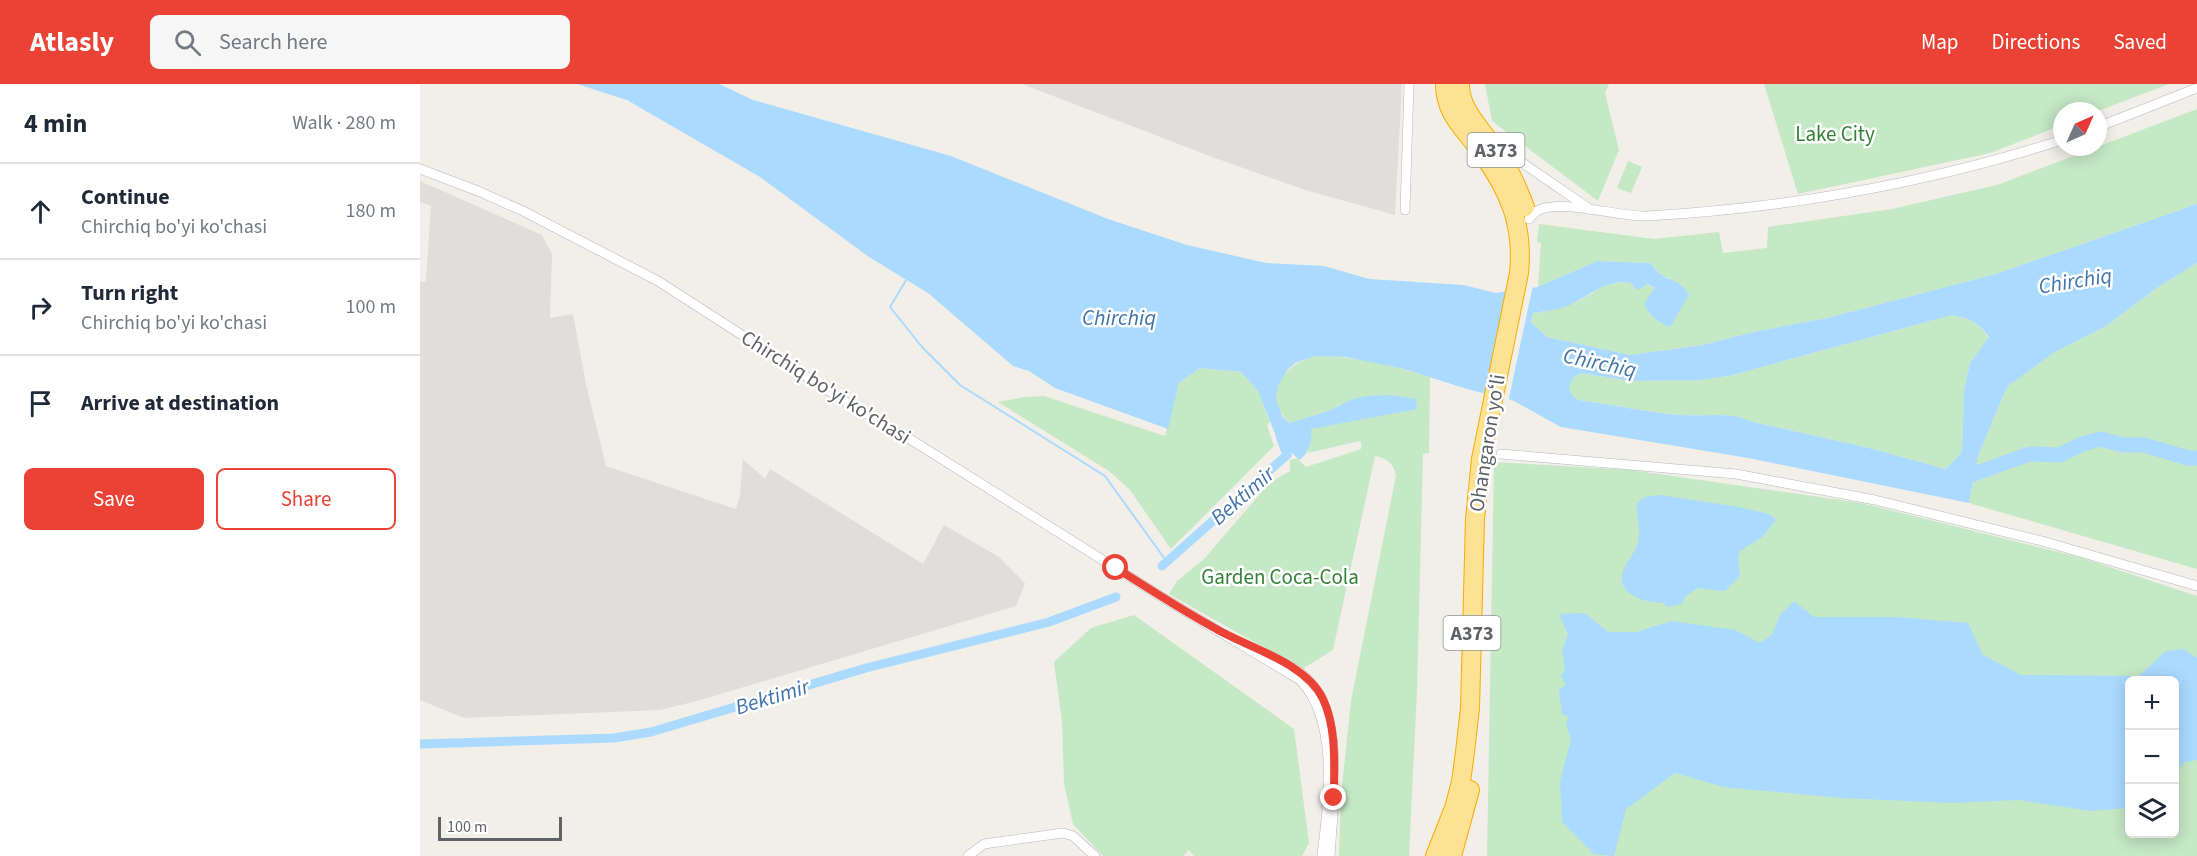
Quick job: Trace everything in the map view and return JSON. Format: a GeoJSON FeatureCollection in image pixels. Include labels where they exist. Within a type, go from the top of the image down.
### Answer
{"type":"FeatureCollection","features":[{"type":"Feature","properties":{"kind":"highway","name":"Ohangaron yoʻli"},"geometry":{"type":"LineString","coordinates":[[1445,84],[1445,96],[1450,112],[1494,170],[1515,213],[1524,274]]}},
{"type":"Feature","properties":{"kind":"highway","name":"Ohangaron yoʻli"},"geometry":{"type":"LineString","coordinates":[[1435,856],[1454,808],[1461,782],[1465,752],[1470,708],[1475,519],[1481,459],[1496,407],[1532,242],[1529,219],[1517,186],[1490,140],[1463,105],[1460,84]]}},
{"type":"Feature","properties":{"kind":"highway","name":"Ohangaron yoʻli"},"geometry":{"type":"LineString","coordinates":[[1452,856],[1472,784],[1479,729],[1488,489],[1496,407]]}},
{"type":"Feature","properties":{"kind":"street"},"geometry":{"type":"LineString","coordinates":[[1405,210],[1409,84]]}},
{"type":"Feature","properties":{"kind":"street"},"geometry":{"type":"LineString","coordinates":[[2107,123],[2197,88]]}},
{"type":"Feature","properties":{"kind":"street"},"geometry":{"type":"LineString","coordinates":[[1490,140],[1590,209]]}},
{"type":"Feature","properties":{"kind":"street"},"geometry":{"type":"LineString","coordinates":[[1529,219],[1535,212],[1549,207],[1590,209],[1643,216],[1743,207],[1842,194],[1941,172],[2053,142]]}},
{"type":"Feature","properties":{"kind":"street","name":"Chirchiq bo'yi ko'chasi"},"geometry":{"type":"LineString","coordinates":[[420,170],[478,191],[523,211],[658,281],[849,404],[905,436],[1166,599],[1292,674],[1312,694],[1322,722],[1329,774],[1322,856]]}},
{"type":"Feature","properties":{"kind":"street"},"geometry":{"type":"LineString","coordinates":[[1501,454],[1736,474],[1875,500],[2042,541],[2197,586]]}},
{"type":"Feature","properties":{"kind":"street","name":"Chirchiq bo'yi ko'chasi"},"geometry":{"type":"LineString","coordinates":[[1220,631],[1304,675],[1323,700],[1328,715],[1334,757],[1330,856]]}},
{"type":"Feature","properties":{"kind":"street"},"geometry":{"type":"LineString","coordinates":[[968,856],[984,844],[1063,833],[1073,836],[1095,856]]}},
{"type":"Feature","properties":{"kind":"shaded area"},"geometry":{"type":"Polygon","coordinates":[[[1022,84],[1402,84],[1395,215],[1305,190],[1022,84]]]}},
{"type":"Feature","properties":{"kind":"shaded area"},"geometry":{"type":"Polygon","coordinates":[[[420,181],[542,235],[552,254],[550,318],[573,314],[586,384],[606,466],[736,509],[740,495],[743,459],[765,479],[770,469],[923,564],[944,525],[999,557],[1025,583],[1016,606],[660,710],[464,718],[420,700],[420,282],[426,281],[431,206],[420,202],[420,181]]]}},
{"type":"Feature","properties":{"kind":"green space"},"geometry":{"type":"Polygon","coordinates":[[[1485,84],[1609,84],[1605,93],[1619,150],[1598,201],[1492,121],[1485,84]]]}},
{"type":"Feature","properties":{"kind":"green space","name":"Lake City"},"geometry":{"type":"Polygon","coordinates":[[[1764,84],[2169,84],[2107,108],[2107,102],[2053,102],[2053,128],[1990,153],[1798,194],[1764,84]]]}},
{"type":"Feature","properties":{"kind":"green space"},"geometry":{"type":"Polygon","coordinates":[[[2197,109],[2197,204],[1996,274],[1827,318],[1753,332],[1703,345],[1630,355],[1547,337],[1531,322],[1533,313],[1572,304],[1611,284],[1641,284],[1655,288],[1671,278],[1663,277],[1650,263],[1597,261],[1538,287],[1541,243],[1537,242],[1539,224],[1654,239],[1719,232],[1723,253],[1767,248],[1768,227],[1892,209],[1997,185],[2073,156],[2107,156],[2107,143],[2197,109]]]}},
{"type":"Feature","properties":{"kind":"green space"},"geometry":{"type":"Polygon","coordinates":[[[1628,161],[1642,167],[1631,193],[1617,188],[1628,161]]]}},
{"type":"Feature","properties":{"kind":"green space"},"geometry":{"type":"Polygon","coordinates":[[[2197,263],[2197,569],[1969,503],[1978,456],[2007,387],[2053,353],[2106,326],[2157,288],[2197,263]]]}},
{"type":"Feature","properties":{"kind":"green space"},"geometry":{"type":"Polygon","coordinates":[[[1952,315],[1973,322],[1989,338],[1970,363],[1964,391],[1962,452],[1946,469],[1865,447],[1735,417],[1667,414],[1579,400],[1569,389],[1572,379],[1581,373],[1630,381],[1699,380],[1729,376],[1952,315]]]}},
{"type":"Feature","properties":{"kind":"green space","name":"Garden Coca-Cola"},"geometry":{"type":"Polygon","coordinates":[[[1317,356],[1375,362],[1430,377],[1429,453],[1423,454],[1417,690],[1409,856],[1339,856],[1341,795],[1351,701],[1396,476],[1389,462],[1375,456],[1333,650],[1302,669],[1169,594],[1177,581],[1204,559],[1265,488],[1290,471],[1290,460],[1297,458],[1306,467],[1361,449],[1359,441],[1308,453],[1311,429],[1341,404],[1328,411],[1289,423],[1280,412],[1276,401],[1279,381],[1294,365],[1317,356]]]}},
{"type":"Feature","properties":{"kind":"green space"},"geometry":{"type":"Polygon","coordinates":[[[1200,368],[1241,372],[1258,391],[1270,422],[1267,425],[1274,446],[1171,549],[1130,490],[1109,471],[998,402],[1044,396],[1165,436],[1179,383],[1200,368]]]}},
{"type":"Feature","properties":{"kind":"green space"},"geometry":{"type":"Polygon","coordinates":[[[1494,462],[1631,470],[1861,503],[2082,558],[2197,596],[2197,856],[1487,856],[1494,462]]]}},
{"type":"Feature","properties":{"kind":"green space"},"geometry":{"type":"Polygon","coordinates":[[[1134,615],[1294,729],[1309,843],[1302,856],[1194,856],[1189,850],[1183,856],[1103,856],[1073,824],[1064,784],[1062,722],[1054,662],[1091,628],[1134,615]]]}},
{"type":"Feature","properties":{"kind":"water","name":"Chirchiq"},"geometry":{"type":"Polygon","coordinates":[[[577,84],[719,84],[753,100],[951,156],[1108,219],[1187,245],[1266,263],[1324,266],[1369,279],[1463,285],[1496,293],[1538,287],[1597,261],[1650,263],[1661,275],[1681,286],[1689,295],[1670,327],[1655,318],[1644,304],[1655,288],[1648,284],[1637,290],[1631,283],[1622,282],[1605,286],[1565,307],[1533,313],[1531,322],[1547,337],[1630,355],[1703,345],[1753,332],[1827,318],[1996,274],[2197,204],[2197,263],[2157,288],[2106,326],[2053,353],[2007,387],[1978,456],[1969,503],[1748,458],[1561,427],[1512,400],[1467,389],[1404,369],[1346,357],[1317,356],[1295,363],[1287,370],[1278,386],[1276,399],[1282,416],[1289,423],[1367,396],[1390,395],[1416,399],[1417,409],[1311,429],[1310,446],[1300,460],[1278,441],[1258,391],[1241,372],[1200,368],[1179,383],[1168,429],[1055,388],[1029,371],[1013,366],[928,293],[869,257],[760,177],[627,100],[577,84]],[[1952,315],[1729,376],[1699,380],[1630,381],[1581,373],[1572,379],[1569,389],[1579,400],[1667,414],[1735,417],[1865,447],[1946,469],[1962,452],[1964,391],[1970,363],[1989,337],[1969,320],[1952,315]]]}},
{"type":"Feature","properties":{"kind":"water"},"geometry":{"type":"Polygon","coordinates":[[[1660,495],[1739,507],[1769,514],[1776,520],[1762,537],[1740,551],[1738,558],[1740,576],[1725,591],[1697,588],[1685,597],[1682,604],[1667,607],[1664,603],[1650,602],[1636,597],[1625,588],[1622,582],[1623,571],[1636,549],[1638,540],[1637,503],[1645,497],[1660,495]]]}},
{"type":"Feature","properties":{"kind":"water"},"geometry":{"type":"Polygon","coordinates":[[[1794,601],[1814,617],[1895,617],[1968,623],[1983,655],[2021,675],[2139,676],[2125,676],[2125,808],[2091,811],[2019,800],[1952,803],[1842,798],[1723,787],[1675,773],[1626,809],[1614,856],[1594,854],[1562,822],[1560,781],[1571,740],[1566,724],[1569,717],[1562,714],[1559,689],[1566,685],[1561,676],[1565,669],[1562,651],[1568,634],[1559,614],[1585,613],[1608,632],[1637,632],[1671,621],[1735,630],[1760,643],[1772,635],[1780,615],[1794,601]]]}},
{"type":"Feature","properties":{"kind":"water"},"geometry":{"type":"Polygon","coordinates":[[[2183,649],[2197,658],[2197,760],[2185,762],[2179,767],[2179,676],[2139,676],[2166,651],[2183,649]]]}},
{"type":"Feature","properties":{"kind":"pier"},"geometry":{"type":"Polygon","coordinates":[[[1533,285],[1508,403],[1487,397],[1510,288],[1533,285]]]}},
{"type":"Feature","properties":{"kind":"waterway"},"geometry":{"type":"LineString","coordinates":[[908,277],[890,307],[922,347],[960,385],[1105,476],[1167,562]]}},
{"type":"Feature","properties":{"kind":"waterway","name":"Bektimir"},"geometry":{"type":"LineString","coordinates":[[1162,566],[1287,455],[1280,436]]}},
{"type":"Feature","properties":{"kind":"waterway"},"geometry":{"type":"LineString","coordinates":[[1955,478],[1971,475],[2030,454],[2060,455],[2082,444],[2101,439],[2123,445],[2144,445],[2188,458],[2197,458]]}},
{"type":"Feature","properties":{"kind":"waterway","name":"Bektimir"},"geometry":{"type":"LineString","coordinates":[[420,744],[614,738],[651,732],[866,668],[1049,622],[1116,597]]}},
{"type":"Feature","properties":{"kind":"route"},"geometry":{"type":"LineString","coordinates":[[1116,568],[1220,631],[1294,669],[1312,683],[1323,700],[1332,733],[1334,798]]}}]}
